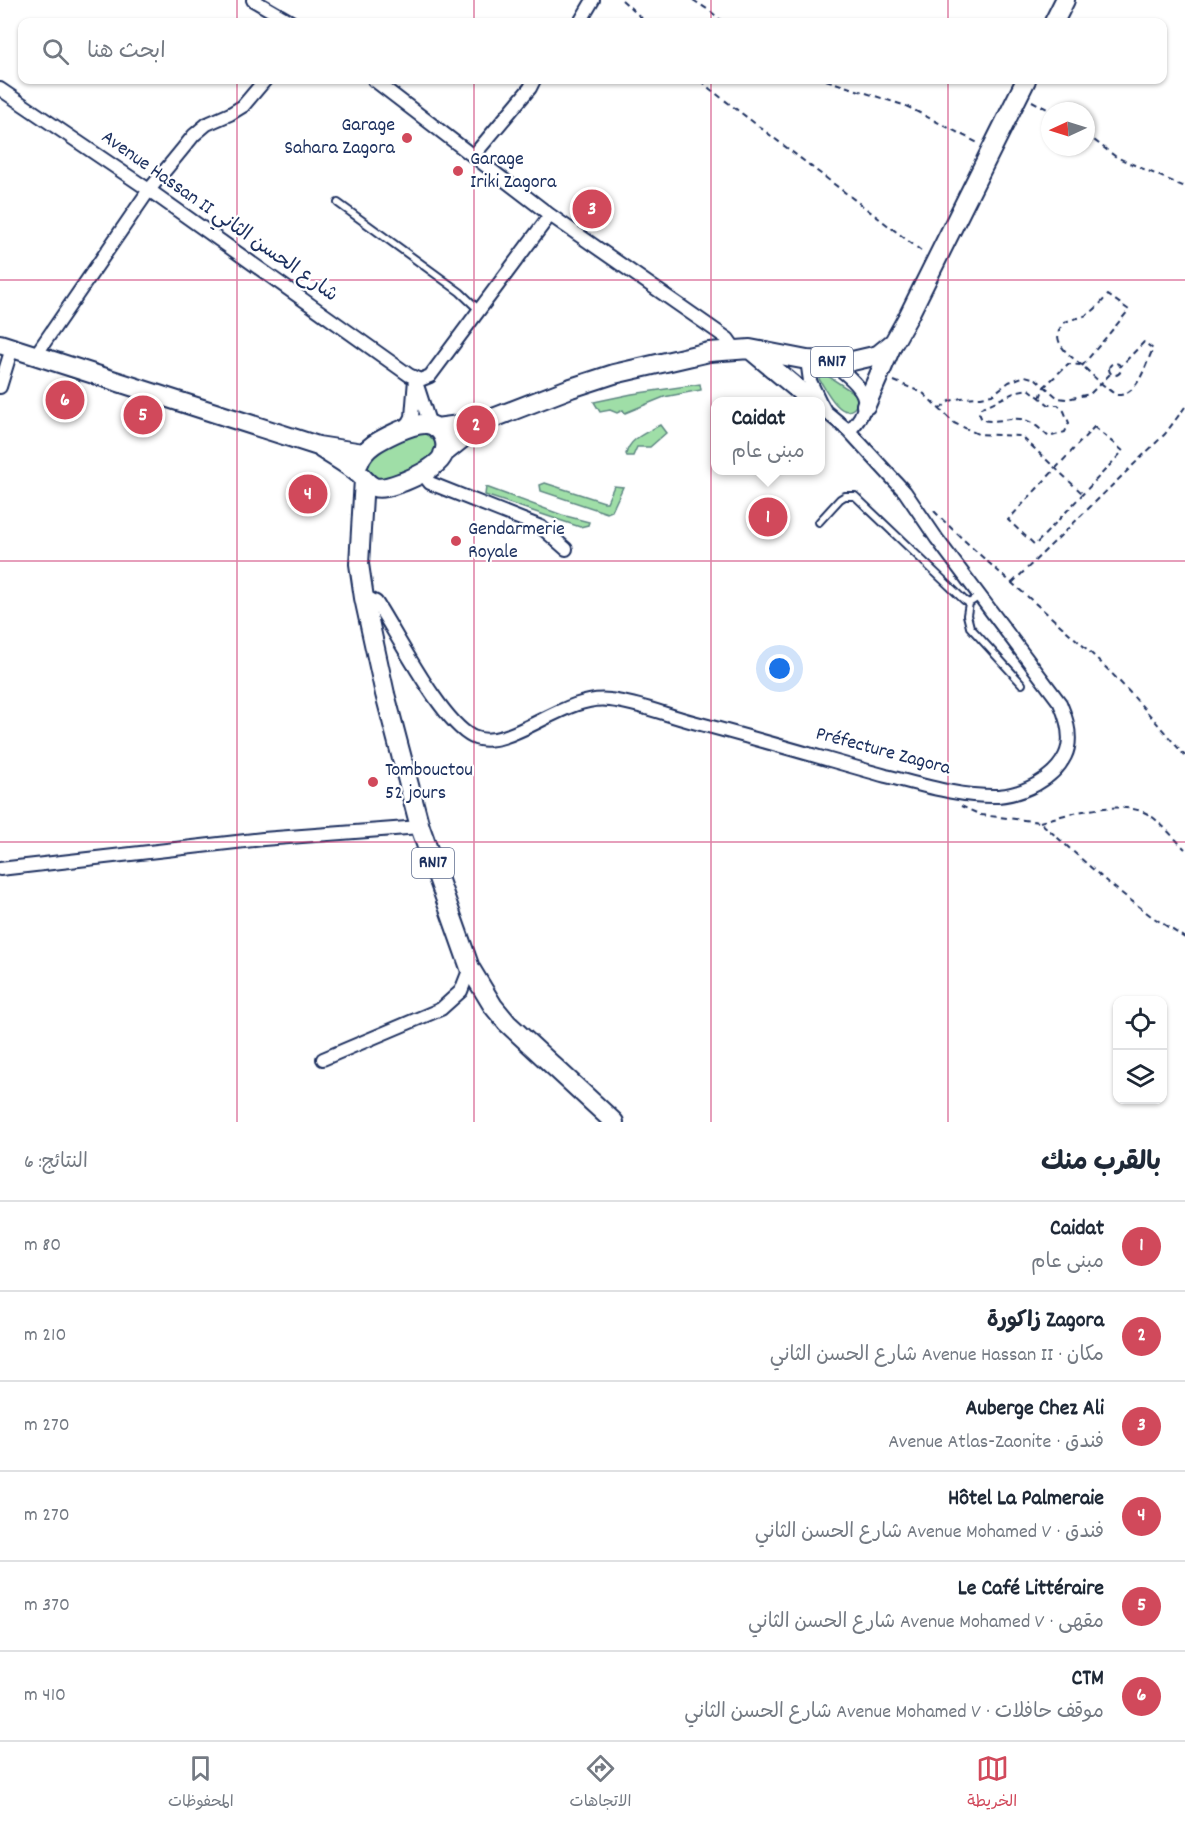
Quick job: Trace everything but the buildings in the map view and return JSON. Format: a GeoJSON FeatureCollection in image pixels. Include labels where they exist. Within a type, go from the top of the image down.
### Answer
{"type":"FeatureCollection","features":[{"type":"Feature","properties":{"kind":"main road"},"geometry":{"type":"LineString","coordinates":[[1056,18],[1065,0]]}},
{"type":"Feature","properties":{"kind":"main road"},"geometry":{"type":"LineString","coordinates":[[866,405],[894,342],[1023,87]]}},
{"type":"Feature","properties":{"kind":"main road","name":"RN17"},"geometry":{"type":"LineString","coordinates":[[614,1122],[507,1023],[493,1006],[470,968],[420,827],[380,674],[363,598],[360,575],[362,478],[359,462],[363,453],[377,442],[406,428],[416,425],[483,422],[571,388],[690,356],[742,349],[807,360],[848,362],[878,355],[894,342]]}},
{"type":"Feature","properties":{"kind":"main road"},"geometry":{"type":"LineString","coordinates":[[6,346],[318,446],[363,453]]}},
{"type":"Feature","properties":{"kind":"main road"},"geometry":{"type":"LineString","coordinates":[[742,349],[809,397]]}},
{"type":"Feature","properties":{"kind":"main road","name":"RN17"},"geometry":{"type":"LineString","coordinates":[[360,550],[381,488],[422,473],[437,463],[443,454],[483,422]]}},
{"type":"Feature","properties":{"kind":"main road"},"geometry":{"type":"LineString","coordinates":[[433,426],[444,438],[446,445],[443,454]]}},
{"type":"Feature","properties":{"kind":"main road"},"geometry":{"type":"LineString","coordinates":[[318,446],[372,486],[381,488]]}},
{"type":"Feature","properties":{"kind":"street"},"geometry":{"type":"LineString","coordinates":[[253,0],[284,18]]}},
{"type":"Feature","properties":{"kind":"street"},"geometry":{"type":"LineString","coordinates":[[582,18],[593,0]]}},
{"type":"Feature","properties":{"kind":"street"},"geometry":{"type":"LineString","coordinates":[[35,356],[149,190],[194,135],[207,124],[243,106],[262,84]]}},
{"type":"Feature","properties":{"kind":"street"},"geometry":{"type":"LineString","coordinates":[[379,84],[550,215],[742,349]]}},
{"type":"Feature","properties":{"kind":"street"},"geometry":{"type":"LineString","coordinates":[[474,155],[532,84]]}},
{"type":"Feature","properties":{"kind":"street","name":"Avenue Hassan II شارع الحسن الثاني"},"geometry":{"type":"LineString","coordinates":[[0,88],[149,190],[415,379]]}},
{"type":"Feature","properties":{"kind":"street"},"geometry":{"type":"LineString","coordinates":[[415,379],[430,376],[550,215]]}},
{"type":"Feature","properties":{"kind":"street"},"geometry":{"type":"LineString","coordinates":[[0,387],[6,346]]}},
{"type":"Feature","properties":{"kind":"street"},"geometry":{"type":"LineString","coordinates":[[807,360],[810,381],[817,397]]}},
{"type":"Feature","properties":{"kind":"street"},"geometry":{"type":"LineString","coordinates":[[831,362],[860,387],[866,405],[860,418],[849,431]]}},
{"type":"Feature","properties":{"kind":"street"},"geometry":{"type":"LineString","coordinates":[[415,379],[433,426]]}},
{"type":"Feature","properties":{"kind":"street"},"geometry":{"type":"LineString","coordinates":[[406,428],[412,417],[415,379]]}},
{"type":"Feature","properties":{"kind":"street","name":"Préfecture Zagora"},"geometry":{"type":"LineString","coordinates":[[363,598],[370,598],[376,602],[427,686],[458,726],[478,739],[488,740],[512,735],[578,703],[609,699],[936,789],[990,796],[1013,794],[1029,789],[1041,781],[1066,756],[1068,725],[1060,703],[937,539],[905,492],[849,431],[825,409]]}},
{"type":"Feature","properties":{"kind":"street"},"geometry":{"type":"LineString","coordinates":[[422,473],[430,483],[541,527],[566,549]]}},
{"type":"Feature","properties":{"kind":"street"},"geometry":{"type":"LineString","coordinates":[[0,869],[263,839],[420,827]]}},
{"type":"Feature","properties":{"kind":"street"},"geometry":{"type":"LineString","coordinates":[[323,1059],[441,1009],[461,991],[470,968]]}},
{"type":"Feature","properties":{"kind":"lane"},"geometry":{"type":"LineString","coordinates":[[338,204],[460,292],[479,310]]}},
{"type":"Feature","properties":{"kind":"lane"},"geometry":{"type":"LineString","coordinates":[[819,522],[840,499],[845,496],[855,496],[969,603]]}},
{"type":"Feature","properties":{"kind":"lane"},"geometry":{"type":"LineString","coordinates":[[980,596],[969,603],[966,615],[970,627],[1022,684]]}},
{"type":"Feature","properties":{"kind":"path"},"geometry":{"type":"LineString","coordinates":[[622,0],[642,18]]}},
{"type":"Feature","properties":{"kind":"path"},"geometry":{"type":"LineString","coordinates":[[693,0],[718,18]]}},
{"type":"Feature","properties":{"kind":"path"},"geometry":{"type":"LineString","coordinates":[[706,84],[936,262]]}},
{"type":"Feature","properties":{"kind":"path"},"geometry":{"type":"LineString","coordinates":[[838,84],[906,106],[947,129],[992,150]]}},
{"type":"Feature","properties":{"kind":"path"},"geometry":{"type":"LineString","coordinates":[[1023,87],[1041,102]]}},
{"type":"Feature","properties":{"kind":"path"},"geometry":{"type":"LineString","coordinates":[[1095,141],[1116,156],[1185,188]]}},
{"type":"Feature","properties":{"kind":"path"},"geometry":{"type":"LineString","coordinates":[[1082,366],[1129,310],[1108,295],[1092,312],[1079,319],[1069,320],[1062,325],[1058,338],[1068,356],[1116,395],[1124,396],[1133,391],[1154,349],[1144,342],[1121,366],[1119,374],[1111,373]]}},
{"type":"Feature","properties":{"kind":"path"},"geometry":{"type":"LineString","coordinates":[[1111,373],[1109,367],[1112,363],[1117,362],[1121,366]]}},
{"type":"Feature","properties":{"kind":"path"},"geometry":{"type":"LineString","coordinates":[[1040,398],[1044,387],[1068,364],[1082,366]]}},
{"type":"Feature","properties":{"kind":"path"},"geometry":{"type":"LineString","coordinates":[[940,409],[950,401],[992,395],[1018,377],[1031,376],[1058,398],[1067,399],[1090,394],[1111,373]]}},
{"type":"Feature","properties":{"kind":"path"},"geometry":{"type":"LineString","coordinates":[[880,376],[923,393],[954,423],[978,434],[1021,436],[1083,494]]}},
{"type":"Feature","properties":{"kind":"path"},"geometry":{"type":"LineString","coordinates":[[1029,389],[1040,398],[1049,405],[1058,405],[1064,411],[1070,423],[1065,432],[1058,436],[1049,436],[1033,423],[1022,419],[994,423],[982,420],[979,413],[981,408],[1018,391],[1029,389]]}},
{"type":"Feature","properties":{"kind":"path"},"geometry":{"type":"LineString","coordinates":[[1012,583],[1165,434],[1185,406]]}},
{"type":"Feature","properties":{"kind":"path"},"geometry":{"type":"LineString","coordinates":[[1094,427],[1123,451],[1083,494],[1035,545],[1008,520],[1094,427]]}},
{"type":"Feature","properties":{"kind":"path"},"geometry":{"type":"LineString","coordinates":[[932,509],[1127,689],[1185,756]]}},
{"type":"Feature","properties":{"kind":"path"},"geometry":{"type":"LineString","coordinates":[[936,789],[972,812],[1040,822],[1111,808],[1133,808],[1152,816],[1185,849]]}},
{"type":"Feature","properties":{"kind":"path"},"geometry":{"type":"LineString","coordinates":[[1040,822],[1106,880],[1151,916],[1185,938]]}},
{"type":"Feature","properties":{"kind":"green space"},"geometry":{"type":"Polygon","coordinates":[[[820,374],[825,374],[857,395],[857,402],[853,409],[843,410],[838,406],[819,379],[820,374]]]}},
{"type":"Feature","properties":{"kind":"green space"},"geometry":{"type":"Polygon","coordinates":[[[700,384],[701,390],[664,397],[625,413],[623,410],[617,413],[610,410],[600,412],[594,402],[632,394],[700,384]]]}},
{"type":"Feature","properties":{"kind":"green space"},"geometry":{"type":"Polygon","coordinates":[[[660,425],[666,433],[650,447],[637,447],[633,456],[627,456],[628,448],[635,440],[660,425]]]}},
{"type":"Feature","properties":{"kind":"green space"},"geometry":{"type":"Polygon","coordinates":[[[415,434],[427,434],[436,442],[435,451],[430,458],[414,469],[377,480],[366,468],[373,455],[393,442],[415,434]]]}},
{"type":"Feature","properties":{"kind":"green space"},"geometry":{"type":"Polygon","coordinates":[[[545,483],[604,502],[607,502],[614,486],[623,487],[612,511],[607,513],[541,491],[540,485],[545,483]]]}},
{"type":"Feature","properties":{"kind":"green space"},"geometry":{"type":"Polygon","coordinates":[[[486,487],[562,515],[589,522],[588,525],[580,527],[485,495],[486,487]]]}},
{"type":"Feature","properties":{"kind":"place","name":"Garage Sahara Zagora"},"geometry":{"type":"Point","coordinates":[407,138]}},
{"type":"Feature","properties":{"kind":"place","name":"Garage Iriki Zagora"},"geometry":{"type":"Point","coordinates":[458,171]}},
{"type":"Feature","properties":{"kind":"place","name":"Auberge Chez Ali"},"geometry":{"type":"Point","coordinates":[592,209]}},
{"type":"Feature","properties":{"kind":"place","name":"CTM"},"geometry":{"type":"Point","coordinates":[65,400]}},
{"type":"Feature","properties":{"kind":"place","name":"Le Café Littéraire"},"geometry":{"type":"Point","coordinates":[143,415]}},
{"type":"Feature","properties":{"kind":"place","name":"Zagora زاكورة"},"geometry":{"type":"Point","coordinates":[476,425]}},
{"type":"Feature","properties":{"kind":"place","name":"Hôtel La Palmeraie"},"geometry":{"type":"Point","coordinates":[308,494]}},
{"type":"Feature","properties":{"kind":"place","name":"Caidat"},"geometry":{"type":"Point","coordinates":[768,517]}},
{"type":"Feature","properties":{"kind":"place","name":"Gendarmerie Royale"},"geometry":{"type":"Point","coordinates":[456,541]}},
{"type":"Feature","properties":{"kind":"place","name":"Tombouctou 52 jours"},"geometry":{"type":"Point","coordinates":[373,782]}}]}
